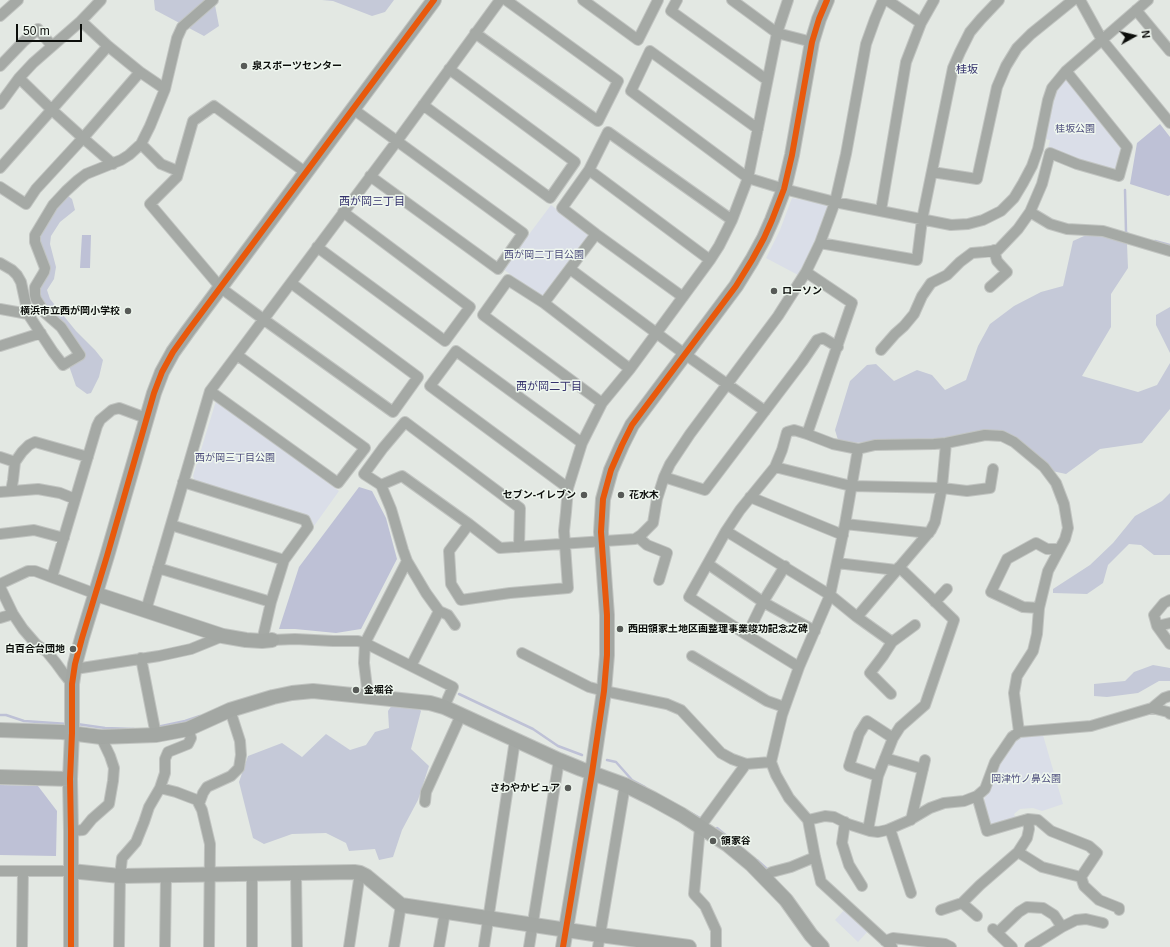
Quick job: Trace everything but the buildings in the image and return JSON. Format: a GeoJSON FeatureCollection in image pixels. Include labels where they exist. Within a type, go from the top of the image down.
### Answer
{"type":"FeatureCollection","features":[{"type":"Feature","properties":{"kind":"street"},"geometry":{"type":"LineString","coordinates":[[0,16],[18,0]]}},
{"type":"Feature","properties":{"kind":"street"},"geometry":{"type":"LineString","coordinates":[[0,104],[33,63],[101,0]]}},
{"type":"Feature","properties":{"kind":"street"},"geometry":{"type":"LineString","coordinates":[[0,263],[12,270],[17,275],[21,282],[28,314],[52,352],[64,365],[80,354],[61,327],[44,313],[36,299],[35,287],[45,268],[35,242],[35,235],[53,205],[66,191],[86,174],[113,164],[129,155],[142,144],[165,89],[177,38],[182,27],[212,0]]}},
{"type":"Feature","properties":{"kind":"street"},"geometry":{"type":"LineString","coordinates":[[71,947],[70,779],[72,684],[82,638],[146,418],[162,372],[173,352],[434,0]]}},
{"type":"Feature","properties":{"kind":"street"},"geometry":{"type":"LineString","coordinates":[[146,610],[210,391],[500,0]]}},
{"type":"Feature","properties":{"kind":"street"},"geometry":{"type":"LineString","coordinates":[[475,33],[598,121],[618,82],[506,0]]}},
{"type":"Feature","properties":{"kind":"street"},"geometry":{"type":"LineString","coordinates":[[583,0],[638,40],[658,0]]}},
{"type":"Feature","properties":{"kind":"street"},"geometry":{"type":"LineString","coordinates":[[677,0],[671,11],[768,80]]}},
{"type":"Feature","properties":{"kind":"street"},"geometry":{"type":"LineString","coordinates":[[732,0],[777,33],[812,42]]}},
{"type":"Feature","properties":{"kind":"street"},"geometry":{"type":"LineString","coordinates":[[469,524],[449,551],[451,584],[461,600],[510,593],[568,588],[564,531],[568,488],[582,443],[602,403],[630,369],[710,260],[732,220],[748,178],[777,33],[788,0]]}},
{"type":"Feature","properties":{"kind":"street"},"geometry":{"type":"LineString","coordinates":[[563,947],[604,691],[607,655],[607,615],[601,532],[603,499],[611,470],[632,425],[686,355],[736,286],[752,260],[772,220],[784,189],[792,155],[812,42],[827,0]]}},
{"type":"Feature","properties":{"kind":"street"},"geometry":{"type":"LineString","coordinates":[[381,485],[402,476],[500,548],[634,539],[653,524],[657,499],[670,464],[690,434],[778,316],[806,272],[820,243],[835,202],[846,154],[866,44],[883,0]]}},
{"type":"Feature","properties":{"kind":"street"},"geometry":{"type":"LineString","coordinates":[[888,0],[921,23]]}},
{"type":"Feature","properties":{"kind":"street"},"geometry":{"type":"LineString","coordinates":[[880,210],[906,62],[921,23],[934,0]]}},
{"type":"Feature","properties":{"kind":"street"},"geometry":{"type":"LineString","coordinates":[[820,243],[917,260],[922,220],[955,63],[970,32],[981,18],[999,0]]}},
{"type":"Feature","properties":{"kind":"street"},"geometry":{"type":"LineString","coordinates":[[932,172],[977,179],[998,87],[1006,66],[1017,48],[1031,34],[1073,0]]}},
{"type":"Feature","properties":{"kind":"street"},"geometry":{"type":"LineString","coordinates":[[1080,0],[1102,40],[1170,124]]}},
{"type":"Feature","properties":{"kind":"street"},"geometry":{"type":"LineString","coordinates":[[758,129],[650,51],[631,91],[748,178],[835,202],[880,210],[922,220],[951,225],[968,224],[983,220],[1000,211],[1014,198],[1032,166],[1038,149],[1048,100],[1052,88],[1066,71],[1148,0]]}},
{"type":"Feature","properties":{"kind":"street"},"geometry":{"type":"LineString","coordinates":[[1136,10],[1170,51]]}},
{"type":"Feature","properties":{"kind":"street"},"geometry":{"type":"LineString","coordinates":[[80,20],[108,46],[140,72],[165,89]]}},
{"type":"Feature","properties":{"kind":"street"},"geometry":{"type":"LineString","coordinates":[[0,66],[38,29],[52,46]]}},
{"type":"Feature","properties":{"kind":"street"},"geometry":{"type":"LineString","coordinates":[[0,168],[108,46]]}},
{"type":"Feature","properties":{"kind":"street"},"geometry":{"type":"LineString","coordinates":[[423,105],[550,198],[575,162],[449,69]]}},
{"type":"Feature","properties":{"kind":"street"},"geometry":{"type":"LineString","coordinates":[[881,350],[894,334],[904,326],[914,314],[922,296],[931,283],[947,275],[972,253],[998,250],[1018,229],[1030,212],[1042,184],[1050,153],[1077,164],[1119,176],[1127,147],[1066,71]]}},
{"type":"Feature","properties":{"kind":"street"},"geometry":{"type":"LineString","coordinates":[[0,187],[26,204],[36,189],[83,138],[140,72]]}},
{"type":"Feature","properties":{"kind":"street"},"geometry":{"type":"LineString","coordinates":[[20,78],[52,110],[113,164]]}},
{"type":"Feature","properties":{"kind":"street"},"geometry":{"type":"LineString","coordinates":[[290,283],[418,377],[392,412],[221,288],[150,204],[177,177],[193,121],[214,106],[305,172]]}},
{"type":"Feature","properties":{"kind":"street"},"geometry":{"type":"LineString","coordinates":[[353,109],[523,233],[498,268],[370,176]]}},
{"type":"Feature","properties":{"kind":"street"},"geometry":{"type":"LineString","coordinates":[[682,297],[562,208],[589,170],[608,132],[732,220]]}},
{"type":"Feature","properties":{"kind":"street"},"geometry":{"type":"LineString","coordinates":[[142,144],[161,164],[178,171]]}},
{"type":"Feature","properties":{"kind":"street"},"geometry":{"type":"LineString","coordinates":[[589,170],[710,260]]}},
{"type":"Feature","properties":{"kind":"street"},"geometry":{"type":"LineString","coordinates":[[317,247],[445,341],[470,307],[343,212]]}},
{"type":"Feature","properties":{"kind":"street"},"geometry":{"type":"LineString","coordinates":[[1030,212],[1050,224],[1068,229],[1102,231],[1170,251]]}},
{"type":"Feature","properties":{"kind":"street"},"geometry":{"type":"LineString","coordinates":[[544,303],[596,234]]}},
{"type":"Feature","properties":{"kind":"street"},"geometry":{"type":"LineString","coordinates":[[990,287],[1007,272],[997,261],[994,250]]}},
{"type":"Feature","properties":{"kind":"street"},"geometry":{"type":"LineString","coordinates":[[570,269],[764,411]]}},
{"type":"Feature","properties":{"kind":"street"},"geometry":{"type":"LineString","coordinates":[[806,272],[852,303],[807,434]]}},
{"type":"Feature","properties":{"kind":"street"},"geometry":{"type":"LineString","coordinates":[[602,403],[483,315],[508,280],[544,303],[630,369]]}},
{"type":"Feature","properties":{"kind":"street"},"geometry":{"type":"LineString","coordinates":[[0,309],[28,314]]}},
{"type":"Feature","properties":{"kind":"street"},"geometry":{"type":"LineString","coordinates":[[0,346],[40,333]]}},
{"type":"Feature","properties":{"kind":"street"},"geometry":{"type":"LineString","coordinates":[[664,477],[705,490],[817,340],[823,338],[838,347]]}},
{"type":"Feature","properties":{"kind":"street"},"geometry":{"type":"LineString","coordinates":[[568,488],[430,386],[456,351],[582,443]]}},
{"type":"Feature","properties":{"kind":"street"},"geometry":{"type":"LineString","coordinates":[[210,391],[338,484],[365,448],[237,355]]}},
{"type":"Feature","properties":{"kind":"street"},"geometry":{"type":"LineString","coordinates":[[52,577],[100,420],[112,410],[119,408],[146,418]]}},
{"type":"Feature","properties":{"kind":"street"},"geometry":{"type":"LineString","coordinates":[[455,625],[448,615],[439,611],[426,593],[407,561],[391,509],[381,485],[364,474],[405,422],[520,508],[518,547]]}},
{"type":"Feature","properties":{"kind":"street"},"geometry":{"type":"LineString","coordinates":[[799,667],[688,597],[726,531],[750,497],[775,467],[787,432],[794,430],[833,444],[858,449],[875,445],[946,443],[985,435],[1002,436],[1014,442],[1044,467],[1056,483],[1064,504],[1068,528],[1065,539],[1048,571],[1039,608],[1037,634],[1033,651],[1017,676],[1014,693],[1019,732]]}},
{"type":"Feature","properties":{"kind":"street"},"geometry":{"type":"LineString","coordinates":[[11,490],[15,462],[25,448],[35,442],[88,457]]}},
{"type":"Feature","properties":{"kind":"street"},"geometry":{"type":"LineString","coordinates":[[857,617],[929,534],[935,522],[942,488],[946,443]]}},
{"type":"Feature","properties":{"kind":"street"},"geometry":{"type":"LineString","coordinates":[[858,449],[843,535],[830,595],[799,667],[784,707],[771,762],[776,775],[789,798],[808,820],[821,882],[888,944],[893,938],[945,944],[951,947]]}},
{"type":"Feature","properties":{"kind":"street"},"geometry":{"type":"LineString","coordinates":[[0,457],[15,462]]}},
{"type":"Feature","properties":{"kind":"street"},"geometry":{"type":"LineString","coordinates":[[775,467],[851,486],[942,488],[967,491],[990,488],[993,469]]}},
{"type":"Feature","properties":{"kind":"street"},"geometry":{"type":"LineString","coordinates":[[183,482],[304,520],[308,527],[284,560],[272,602],[267,640]]}},
{"type":"Feature","properties":{"kind":"street"},"geometry":{"type":"LineString","coordinates":[[0,492],[38,489],[75,499]]}},
{"type":"Feature","properties":{"kind":"street"},"geometry":{"type":"LineString","coordinates":[[750,497],[843,535]]}},
{"type":"Feature","properties":{"kind":"street"},"geometry":{"type":"LineString","coordinates":[[845,524],[929,534]]}},
{"type":"Feature","properties":{"kind":"street"},"geometry":{"type":"LineString","coordinates":[[171,525],[284,560]]}},
{"type":"Feature","properties":{"kind":"street"},"geometry":{"type":"LineString","coordinates":[[0,534],[34,530],[64,538]]}},
{"type":"Feature","properties":{"kind":"street"},"geometry":{"type":"LineString","coordinates":[[726,531],[830,595],[857,617],[892,642]]}},
{"type":"Feature","properties":{"kind":"street"},"geometry":{"type":"LineString","coordinates":[[638,537],[647,545],[667,553],[658,580]]}},
{"type":"Feature","properties":{"kind":"street"},"geometry":{"type":"LineString","coordinates":[[1039,608],[1023,607],[991,592],[1006,559],[1036,543],[1047,549],[1059,549]]}},
{"type":"Feature","properties":{"kind":"street"},"geometry":{"type":"LineString","coordinates":[[368,696],[364,663],[365,643],[407,561]]}},
{"type":"Feature","properties":{"kind":"street"},"geometry":{"type":"LineString","coordinates":[[837,563],[898,569],[954,620],[925,706],[900,727],[893,738],[878,776],[868,830]]}},
{"type":"Feature","properties":{"kind":"street"},"geometry":{"type":"LineString","coordinates":[[708,564],[763,602],[815,631]]}},
{"type":"Feature","properties":{"kind":"street"},"geometry":{"type":"LineString","coordinates":[[747,635],[763,602],[785,566]]}},
{"type":"Feature","properties":{"kind":"street"},"geometry":{"type":"LineString","coordinates":[[158,568],[272,602]]}},
{"type":"Feature","properties":{"kind":"street"},"geometry":{"type":"LineString","coordinates":[[72,684],[47,652],[36,644],[23,629],[13,614],[0,586],[28,571],[35,571],[96,594],[224,636],[246,640],[295,639],[358,641],[365,643],[453,687],[444,707]]}},
{"type":"Feature","properties":{"kind":"street"},"geometry":{"type":"LineString","coordinates":[[935,602],[948,590]]}},
{"type":"Feature","properties":{"kind":"street"},"geometry":{"type":"LineString","coordinates":[[1170,600],[1164,603],[1154,616],[1157,626],[1170,644]]}},
{"type":"Feature","properties":{"kind":"street"},"geometry":{"type":"LineString","coordinates":[[411,666],[439,611]]}},
{"type":"Feature","properties":{"kind":"street"},"geometry":{"type":"LineString","coordinates":[[0,618],[13,614]]}},
{"type":"Feature","properties":{"kind":"street"},"geometry":{"type":"LineString","coordinates":[[1157,626],[1170,623]]}},
{"type":"Feature","properties":{"kind":"street"},"geometry":{"type":"LineString","coordinates":[[891,694],[870,673],[892,642],[914,624]]}},
{"type":"Feature","properties":{"kind":"street"},"geometry":{"type":"LineString","coordinates":[[75,669],[191,650],[224,636]]}},
{"type":"Feature","properties":{"kind":"street"},"geometry":{"type":"LineString","coordinates":[[522,653],[589,687],[667,704],[681,710],[722,753],[732,759],[746,764],[771,762]]}},
{"type":"Feature","properties":{"kind":"street"},"geometry":{"type":"LineString","coordinates":[[692,656],[767,701],[784,707]]}},
{"type":"Feature","properties":{"kind":"street"},"geometry":{"type":"LineString","coordinates":[[141,658],[156,735]]}},
{"type":"Feature","properties":{"kind":"street"},"geometry":{"type":"LineString","coordinates":[[0,730],[72,733],[101,737],[156,735],[188,729],[230,710],[273,697],[313,691],[368,696],[444,707],[559,760],[625,785],[653,799],[700,827],[728,845],[751,864],[786,900],[811,935],[822,947]]}},
{"type":"Feature","properties":{"kind":"street"},"geometry":{"type":"LineString","coordinates":[[808,820],[824,816],[834,817],[868,830],[878,832],[890,829],[911,820],[930,808],[944,803],[964,801],[977,796],[985,789],[995,762],[1012,737],[1019,732],[1091,726],[1152,708],[1164,698],[1170,696]]}},
{"type":"Feature","properties":{"kind":"street"},"geometry":{"type":"LineString","coordinates":[[1152,708],[1168,712],[1170,714]]}},
{"type":"Feature","properties":{"kind":"street"},"geometry":{"type":"LineString","coordinates":[[199,804],[207,787],[232,776],[239,768],[241,755],[240,741],[230,710]]}},
{"type":"Feature","properties":{"kind":"street"},"geometry":{"type":"LineString","coordinates":[[425,802],[426,792],[461,715]]}},
{"type":"Feature","properties":{"kind":"street"},"geometry":{"type":"LineString","coordinates":[[878,776],[849,766],[859,734],[867,721],[893,738]]}},
{"type":"Feature","properties":{"kind":"street"},"geometry":{"type":"LineString","coordinates":[[119,947],[120,876],[122,858],[136,842],[149,807],[160,788],[165,773],[165,759],[168,752],[188,744],[191,738],[188,729]]}},
{"type":"Feature","properties":{"kind":"street"},"geometry":{"type":"LineString","coordinates":[[71,831],[83,830],[92,819],[109,804],[114,768],[101,737]]}},
{"type":"Feature","properties":{"kind":"street"},"geometry":{"type":"LineString","coordinates":[[484,947],[515,740]]}},
{"type":"Feature","properties":{"kind":"street"},"geometry":{"type":"LineString","coordinates":[[885,758],[924,765],[911,820]]}},
{"type":"Feature","properties":{"kind":"street"},"geometry":{"type":"LineString","coordinates":[[529,947],[559,760]]}},
{"type":"Feature","properties":{"kind":"street"},"geometry":{"type":"LineString","coordinates":[[716,947],[716,930],[705,906],[694,894],[700,827],[746,764]]}},
{"type":"Feature","properties":{"kind":"street"},"geometry":{"type":"LineString","coordinates":[[0,777],[70,779]]}},
{"type":"Feature","properties":{"kind":"street"},"geometry":{"type":"LineString","coordinates":[[599,941],[625,785]]}},
{"type":"Feature","properties":{"kind":"street"},"geometry":{"type":"LineString","coordinates":[[160,788],[190,796],[197,800],[202,810],[210,844],[209,947]]}},
{"type":"Feature","properties":{"kind":"street"},"geometry":{"type":"LineString","coordinates":[[977,796],[988,832],[1028,819],[1038,820],[1051,831],[1089,846],[1097,854],[1081,877]]}},
{"type":"Feature","properties":{"kind":"street"},"geometry":{"type":"LineString","coordinates":[[942,910],[962,904],[980,885],[1018,852],[1027,838],[1029,829],[1028,819]]}},
{"type":"Feature","properties":{"kind":"street"},"geometry":{"type":"LineString","coordinates":[[845,822],[842,843],[849,865],[862,886]]}},
{"type":"Feature","properties":{"kind":"street"},"geometry":{"type":"LineString","coordinates":[[890,829],[911,893]]}},
{"type":"Feature","properties":{"kind":"street"},"geometry":{"type":"LineString","coordinates":[[1018,852],[1042,867],[1081,877]]}},
{"type":"Feature","properties":{"kind":"street"},"geometry":{"type":"LineString","coordinates":[[763,877],[772,872],[791,867],[815,857]]}},
{"type":"Feature","properties":{"kind":"street"},"geometry":{"type":"LineString","coordinates":[[0,871],[71,871],[120,876],[360,873],[366,876],[401,906],[566,930],[599,941],[693,947]]}},
{"type":"Feature","properties":{"kind":"street"},"geometry":{"type":"LineString","coordinates":[[22,947],[23,871]]}},
{"type":"Feature","properties":{"kind":"street"},"geometry":{"type":"LineString","coordinates":[[296,873],[296,947]]}},
{"type":"Feature","properties":{"kind":"street"},"geometry":{"type":"LineString","coordinates":[[349,947],[360,873]]}},
{"type":"Feature","properties":{"kind":"street"},"geometry":{"type":"LineString","coordinates":[[252,874],[252,947]]}},
{"type":"Feature","properties":{"kind":"street"},"geometry":{"type":"LineString","coordinates":[[165,947],[166,875]]}},
{"type":"Feature","properties":{"kind":"street"},"geometry":{"type":"LineString","coordinates":[[1081,877],[1084,886],[1099,900],[1119,908],[1119,910]]}},
{"type":"Feature","properties":{"kind":"street"},"geometry":{"type":"LineString","coordinates":[[962,904],[977,916]]}},
{"type":"Feature","properties":{"kind":"street"},"geometry":{"type":"LineString","coordinates":[[394,947],[401,906]]}},
{"type":"Feature","properties":{"kind":"street"},"geometry":{"type":"LineString","coordinates":[[1012,947],[995,931],[1027,907],[1043,908],[1054,915],[1062,927]]}},
{"type":"Feature","properties":{"kind":"street"},"geometry":{"type":"LineString","coordinates":[[857,914],[868,911]]}},
{"type":"Feature","properties":{"kind":"street"},"geometry":{"type":"LineString","coordinates":[[439,947],[445,912]]}},
{"type":"Feature","properties":{"kind":"street"},"geometry":{"type":"LineString","coordinates":[[1030,947],[1076,920],[1086,919],[1103,923]]}},
{"type":"Feature","properties":{"kind":"green space","name":"桂坂公園"},"geometry":{"type":"Polygon","coordinates":[[[1063,80],[1069,80],[1123,149],[1118,169],[1114,171],[1077,160],[1048,148],[1050,140],[1044,139],[1050,107],[1063,80]]]}},
{"type":"Feature","properties":{"kind":"green space"},"geometry":{"type":"Polygon","coordinates":[[[792,198],[826,204],[829,209],[798,275],[766,258],[780,230],[792,198]]]}},
{"type":"Feature","properties":{"kind":"green space","name":"西が岡二丁目公園"},"geometry":{"type":"Polygon","coordinates":[[[551,205],[587,232],[588,237],[545,296],[540,296],[503,269],[551,205]]]}},
{"type":"Feature","properties":{"kind":"green space","name":"西が岡三丁目公園"},"geometry":{"type":"Polygon","coordinates":[[[216,401],[339,491],[314,526],[310,517],[195,482],[193,476],[216,401]]]}},
{"type":"Feature","properties":{"kind":"green space","name":"岡津竹ノ鼻公園"},"geometry":{"type":"Polygon","coordinates":[[[1043,735],[1063,804],[1042,811],[1033,808],[1020,809],[1014,814],[1016,819],[993,826],[990,823],[984,799],[989,791],[1004,755],[1018,739],[1026,736],[1043,735]]]}},
{"type":"Feature","properties":{"kind":"green space"},"geometry":{"type":"Polygon","coordinates":[[[846,908],[869,930],[858,942],[835,920],[846,908]]]}},
{"type":"Feature","properties":{"kind":"shaded area"},"geometry":{"type":"Polygon","coordinates":[[[154,0],[214,0],[219,26],[204,36],[155,10],[154,0]]]}},
{"type":"Feature","properties":{"kind":"shaded area"},"geometry":{"type":"Polygon","coordinates":[[[322,0],[394,0],[385,12],[372,16],[333,1],[322,0]]]}},
{"type":"Feature","properties":{"kind":"shaded area"},"geometry":{"type":"Polygon","coordinates":[[[1160,124],[1170,137],[1170,195],[1168,196],[1130,184],[1137,143],[1160,124]]]}},
{"type":"Feature","properties":{"kind":"shaded area"},"geometry":{"type":"Polygon","coordinates":[[[67,195],[72,199],[75,210],[60,222],[51,236],[50,244],[56,267],[54,279],[47,290],[50,299],[76,331],[103,360],[99,377],[91,393],[87,394],[76,386],[69,366],[84,355],[50,314],[38,296],[42,281],[38,235],[55,207],[67,195]]]}},
{"type":"Feature","properties":{"kind":"shaded area"},"geometry":{"type":"Polygon","coordinates":[[[82,235],[91,235],[90,268],[80,268],[82,235]]]}},
{"type":"Feature","properties":{"kind":"shaded area"},"geometry":{"type":"Polygon","coordinates":[[[1084,236],[1104,236],[1127,244],[1128,268],[1111,294],[1111,327],[1082,376],[1138,392],[1157,385],[1170,363],[1170,409],[1142,443],[1100,449],[1066,474],[1052,471],[1007,436],[851,443],[838,440],[835,430],[850,381],[867,365],[876,364],[894,381],[917,370],[932,375],[945,390],[966,380],[978,346],[990,324],[1014,306],[1041,292],[1063,286],[1073,241],[1084,236]]]}},
{"type":"Feature","properties":{"kind":"shaded area"},"geometry":{"type":"Polygon","coordinates":[[[1170,307],[1170,353],[1156,325],[1156,315],[1170,307]]]}},
{"type":"Feature","properties":{"kind":"shaded area"},"geometry":{"type":"Polygon","coordinates":[[[359,487],[372,491],[386,518],[397,559],[361,629],[336,633],[279,629],[299,567],[359,487]]]}},
{"type":"Feature","properties":{"kind":"shaded area"},"geometry":{"type":"Polygon","coordinates":[[[1170,493],[1170,555],[1154,555],[1141,545],[1129,544],[1108,565],[1103,583],[1087,594],[1053,593],[1053,589],[1090,565],[1113,543],[1135,516],[1162,501],[1170,493]]]}},
{"type":"Feature","properties":{"kind":"shaded area"},"geometry":{"type":"Polygon","coordinates":[[[1153,665],[1170,668],[1170,681],[1159,681],[1138,693],[1107,697],[1094,696],[1094,684],[1125,681],[1134,672],[1153,665]]]}},
{"type":"Feature","properties":{"kind":"shaded area"},"geometry":{"type":"Polygon","coordinates":[[[392,705],[418,707],[421,711],[411,749],[429,766],[418,800],[402,830],[393,857],[379,860],[375,849],[349,851],[346,843],[326,833],[292,834],[264,844],[253,838],[239,782],[248,756],[282,743],[302,757],[326,734],[350,750],[366,745],[375,732],[389,728],[388,711],[392,705]]]}},
{"type":"Feature","properties":{"kind":"shaded area"},"geometry":{"type":"Polygon","coordinates":[[[0,785],[38,786],[57,811],[56,856],[0,855],[0,785]]]}},
{"type":"Feature","properties":{"kind":"waterway"},"geometry":{"type":"LineString","coordinates":[[1125,190],[1126,232],[1129,235]]}},
{"type":"Feature","properties":{"kind":"waterway"},"geometry":{"type":"LineString","coordinates":[[1155,241],[1170,245]]}},
{"type":"Feature","properties":{"kind":"waterway"},"geometry":{"type":"LineString","coordinates":[[459,694],[533,729],[558,746],[582,755]]}},
{"type":"Feature","properties":{"kind":"waterway"},"geometry":{"type":"LineString","coordinates":[[0,715],[6,715],[24,721],[68,724]]}},
{"type":"Feature","properties":{"kind":"waterway"},"geometry":{"type":"LineString","coordinates":[[157,727],[200,716]]}},
{"type":"Feature","properties":{"kind":"waterway"},"geometry":{"type":"LineString","coordinates":[[77,724],[105,728],[134,729]]}},
{"type":"Feature","properties":{"kind":"waterway"},"geometry":{"type":"LineString","coordinates":[[607,760],[616,762],[632,780],[645,787]]}},
{"type":"Feature","properties":{"kind":"waterway"},"geometry":{"type":"LineString","coordinates":[[691,813],[700,818]]}},
{"type":"Feature","properties":{"kind":"waterway"},"geometry":{"type":"LineString","coordinates":[[717,828],[728,837]]}},
{"type":"Feature","properties":{"kind":"waterway"},"geometry":{"type":"LineString","coordinates":[[757,860],[767,869]]}},
{"type":"Feature","properties":{"kind":"cycle path"},"geometry":{"type":"LineString","coordinates":[[71,947],[70,779],[72,684],[75,664],[154,393],[162,372],[173,352],[188,331],[434,0]]}},
{"type":"Feature","properties":{"kind":"cycle path"},"geometry":{"type":"LineString","coordinates":[[563,947],[604,691],[607,655],[607,615],[601,532],[603,499],[611,470],[632,425],[736,286],[764,238],[784,189],[792,155],[812,42],[827,0]]}},
{"type":"Feature","properties":{"kind":"place","name":"泉スポーツセンター"},"geometry":{"type":"Point","coordinates":[244,66]}},
{"type":"Feature","properties":{"kind":"place","name":"ローソン"},"geometry":{"type":"Point","coordinates":[774,291]}},
{"type":"Feature","properties":{"kind":"place","name":"横浜市立西が岡小学校"},"geometry":{"type":"Point","coordinates":[128,311]}},
{"type":"Feature","properties":{"kind":"place","name":"セブン-イレブン"},"geometry":{"type":"Point","coordinates":[584,495]}},
{"type":"Feature","properties":{"kind":"place","name":"花水木"},"geometry":{"type":"Point","coordinates":[621,495]}},
{"type":"Feature","properties":{"kind":"place","name":"西田領家土地区画整理事業竣功記念之碑"},"geometry":{"type":"Point","coordinates":[620,629]}},
{"type":"Feature","properties":{"kind":"place","name":"白百合台団地"},"geometry":{"type":"Point","coordinates":[73,649]}},
{"type":"Feature","properties":{"kind":"place","name":"金堀谷"},"geometry":{"type":"Point","coordinates":[356,690]}},
{"type":"Feature","properties":{"kind":"place","name":"さわやかピュア"},"geometry":{"type":"Point","coordinates":[568,788]}},
{"type":"Feature","properties":{"kind":"place","name":"領家谷"},"geometry":{"type":"Point","coordinates":[713,841]}},
{"type":"Feature","properties":{"kind":"district","name":"桂坂"},"geometry":{"type":"Point","coordinates":[967,70]}},
{"type":"Feature","properties":{"kind":"district","name":"西が岡三丁目"},"geometry":{"type":"Point","coordinates":[372,202]}},
{"type":"Feature","properties":{"kind":"district","name":"西が岡二丁目"},"geometry":{"type":"Point","coordinates":[549,387]}}]}
